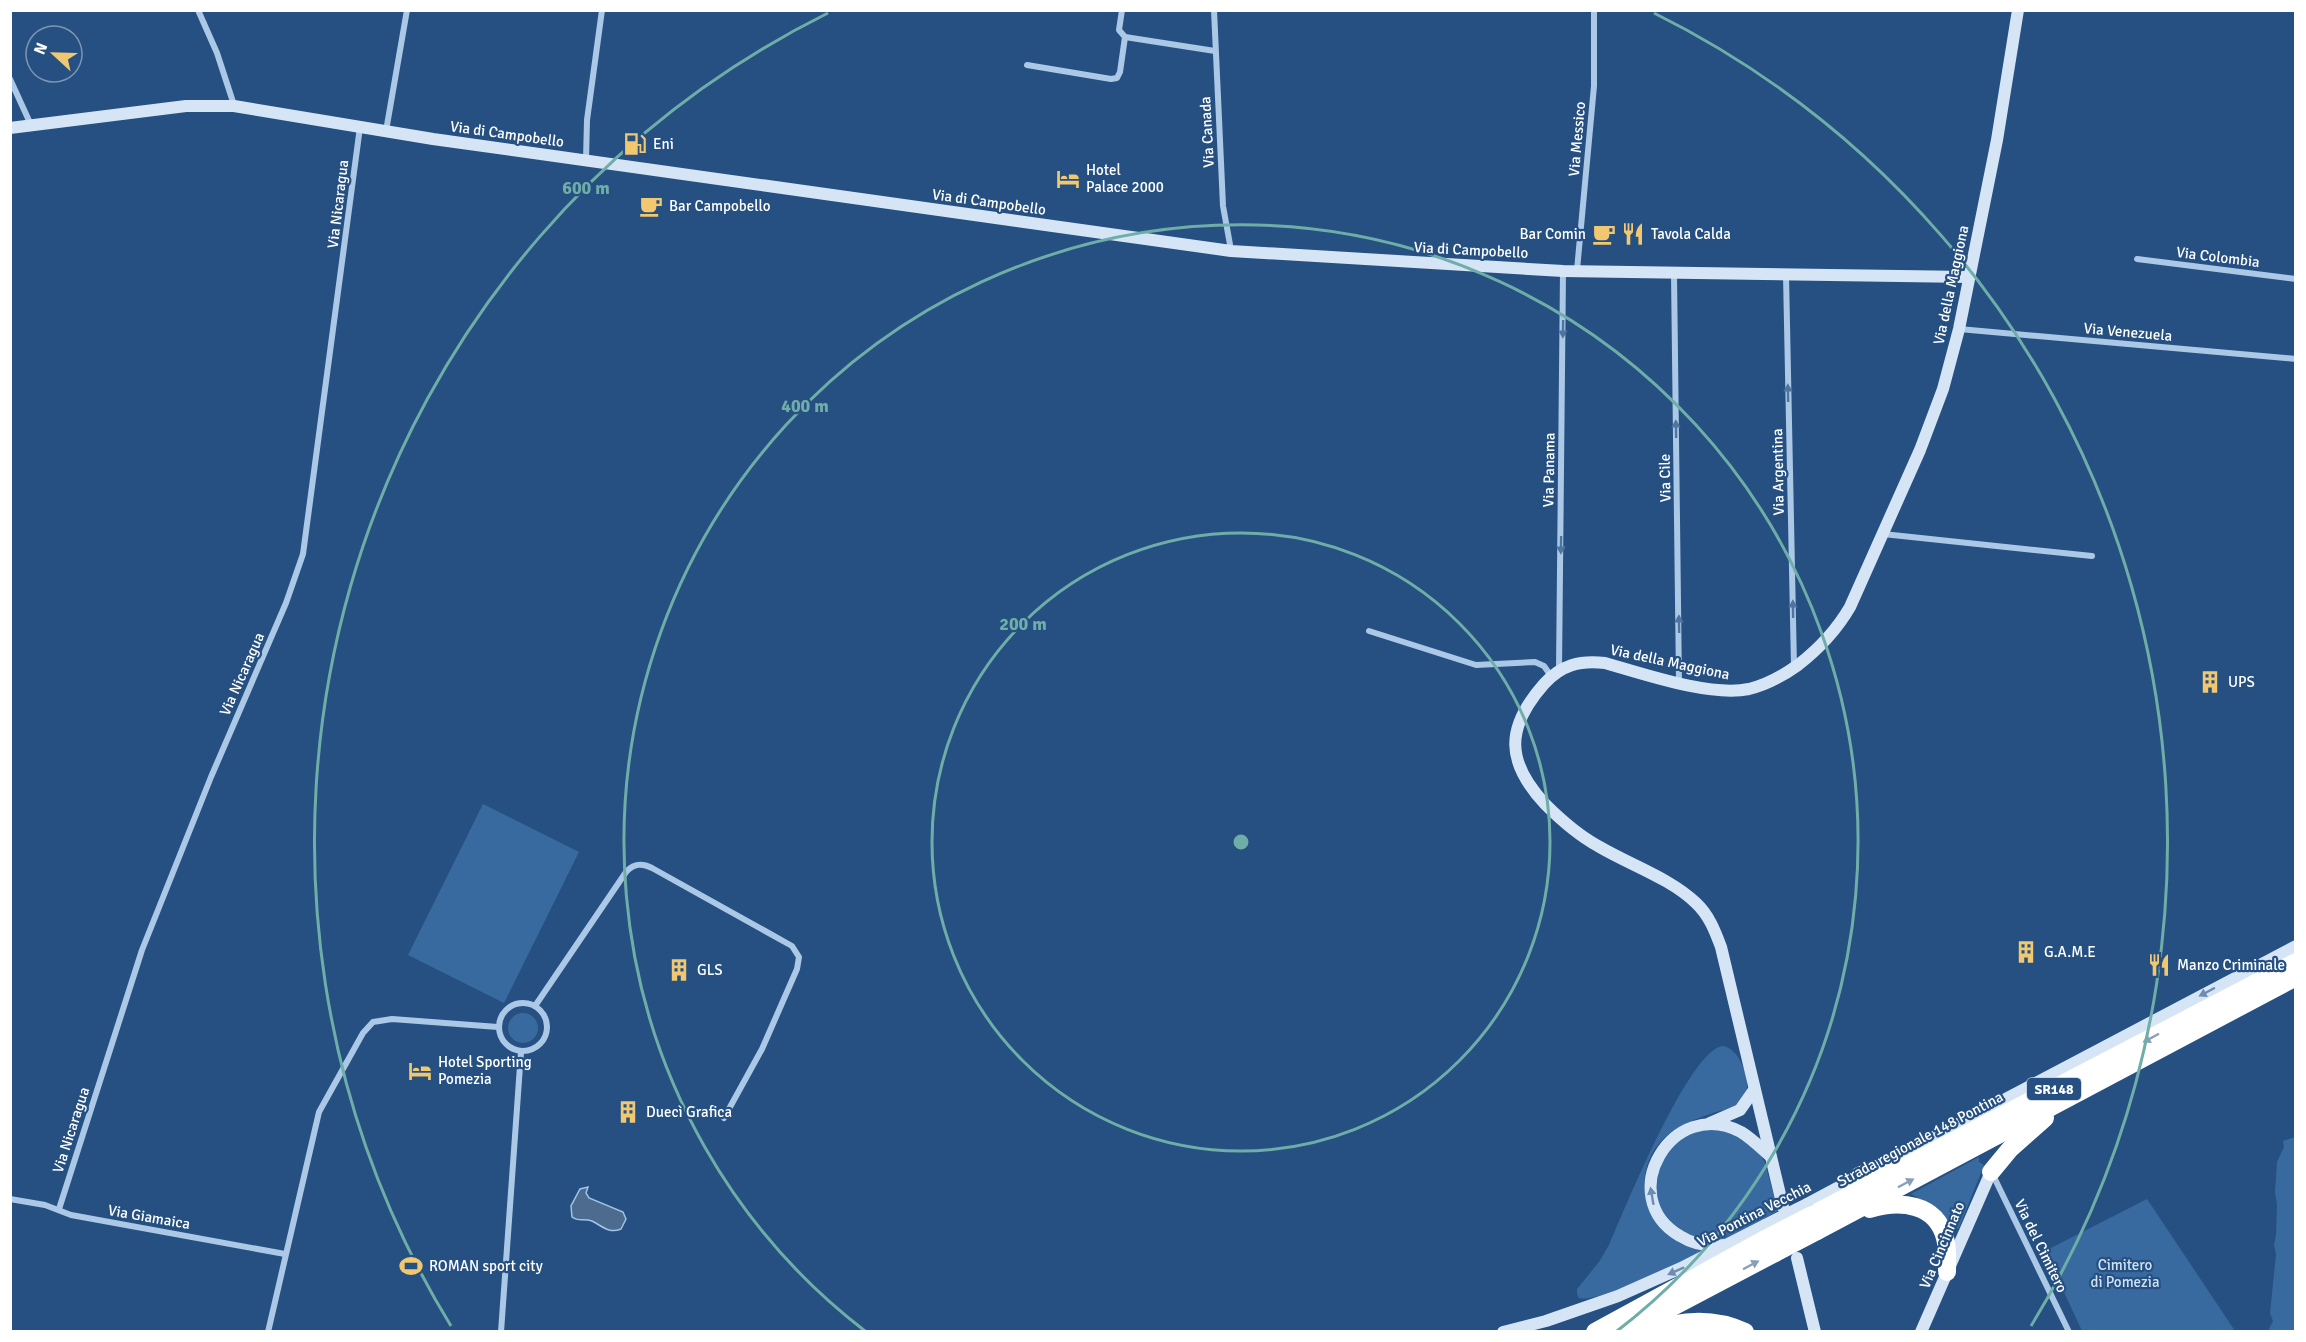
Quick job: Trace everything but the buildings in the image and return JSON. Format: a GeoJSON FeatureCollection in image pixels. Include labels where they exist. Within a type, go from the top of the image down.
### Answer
{"type":"FeatureCollection","features":[{"type":"Feature","properties":{"kind":"highway","name":"Strada regionale 148 Pontina"},"geometry":{"type":"LineString","coordinates":[[1595,1332],[2295,962]]}},
{"type":"Feature","properties":{"kind":"highway","name":"Strada regionale 148 Pontina"},"geometry":{"type":"LineString","coordinates":[[1812,1216],[1834,1221],[2295,977]]}},
{"type":"Feature","properties":{"kind":"highway"},"geometry":{"type":"LineString","coordinates":[[1991,1172],[2005,1154],[2030,1130],[2082,1089]]}},
{"type":"Feature","properties":{"kind":"highway"},"geometry":{"type":"LineString","coordinates":[[1859,1176],[1957,1140]]}},
{"type":"Feature","properties":{"kind":"highway"},"geometry":{"type":"LineString","coordinates":[[1834,1221],[1891,1204],[1906,1204],[1922,1209],[1941,1227],[1946,1245],[1947,1272]]}},
{"type":"Feature","properties":{"kind":"highway","name":"Strada regionale 148 Pontina"},"geometry":{"type":"LineString","coordinates":[[1625,1332],[1770,1238]]}},
{"type":"Feature","properties":{"kind":"highway"},"geometry":{"type":"LineString","coordinates":[[1647,1332],[1677,1323],[1696,1322],[1725,1324],[1745,1332]]}},
{"type":"Feature","properties":{"kind":"street"},"geometry":{"type":"LineString","coordinates":[[198,10],[217,53],[234,106]]}},
{"type":"Feature","properties":{"kind":"street"},"geometry":{"type":"LineString","coordinates":[[386,131],[407,10]]}},
{"type":"Feature","properties":{"kind":"street"},"geometry":{"type":"LineString","coordinates":[[586,160],[587,120],[602,10]]}},
{"type":"Feature","properties":{"kind":"street"},"geometry":{"type":"LineString","coordinates":[[1122,10],[1119,30],[1125,37],[1215,51]]}},
{"type":"Feature","properties":{"kind":"street","name":"Via Canada"},"geometry":{"type":"LineString","coordinates":[[1214,10],[1223,206],[1231,251]]}},
{"type":"Feature","properties":{"kind":"street","name":"Via Messico"},"geometry":{"type":"LineString","coordinates":[[1577,270],[1594,86],[1594,10]]}},
{"type":"Feature","properties":{"kind":"street","name":"Via della Maggiona"},"geometry":{"type":"LineString","coordinates":[[1555,673],[1569,665],[1590,662],[1605,663],[1680,683],[1739,691],[1762,685],[1794,668],[1815,652],[1839,626],[1850,607],[1933,420],[1959,329],[1996,140],[2018,10]]}},
{"type":"Feature","properties":{"kind":"street"},"geometry":{"type":"LineString","coordinates":[[1027,66],[1116,79],[1120,72],[1125,37]]}},
{"type":"Feature","properties":{"kind":"street"},"geometry":{"type":"LineString","coordinates":[[10,79],[31,125]]}},
{"type":"Feature","properties":{"kind":"street","name":"Via di Campobello"},"geometry":{"type":"LineString","coordinates":[[10,128],[186,106],[234,106],[386,131],[1231,251],[1563,271],[1969,278]]}},
{"type":"Feature","properties":{"kind":"street","name":"Via Nicaragua"},"geometry":{"type":"LineString","coordinates":[[59,1209],[141,950],[211,777],[286,603],[303,554],[360,127]]}},
{"type":"Feature","properties":{"kind":"street","name":"Via Colombia"},"geometry":{"type":"LineString","coordinates":[[2137,259],[2295,279]]}},
{"type":"Feature","properties":{"kind":"street","name":"Via Panama"},"geometry":{"type":"LineString","coordinates":[[1555,673],[1563,271]]}},
{"type":"Feature","properties":{"kind":"street","name":"Via Cile"},"geometry":{"type":"LineString","coordinates":[[1674,274],[1680,683]]}},
{"type":"Feature","properties":{"kind":"street","name":"Via Argentina"},"geometry":{"type":"LineString","coordinates":[[1786,275],[1794,668]]}},
{"type":"Feature","properties":{"kind":"street","name":"Via Venezuela"},"geometry":{"type":"LineString","coordinates":[[1959,329],[2295,359]]}},
{"type":"Feature","properties":{"kind":"street"},"geometry":{"type":"LineString","coordinates":[[1883,534],[2092,556]]}},
{"type":"Feature","properties":{"kind":"street"},"geometry":{"type":"LineString","coordinates":[[1369,631],[1476,665],[1535,662],[1555,673],[1531,702],[1516,733],[1515,756],[1521,773],[1540,798],[1572,829],[1600,848],[1681,891],[1704,911],[1721,946],[1784,1207]]}},
{"type":"Feature","properties":{"kind":"street"},"geometry":{"type":"LineString","coordinates":[[535,1006],[624,875],[635,865],[643,864],[652,868],[792,946],[799,957],[797,969],[767,1039],[724,1118]]}},
{"type":"Feature","properties":{"kind":"street","name":"Via Pontina Vecchia"},"geometry":{"type":"LineString","coordinates":[[1812,1216],[1859,1176],[2295,946]]}},
{"type":"Feature","properties":{"kind":"street"},"geometry":{"type":"LineString","coordinates":[[519,1003],[535,1006],[546,1018],[547,1034],[537,1048],[521,1052],[505,1044],[498,1027],[500,1019],[511,1006],[519,1003]]}},
{"type":"Feature","properties":{"kind":"street"},"geometry":{"type":"LineString","coordinates":[[268,1332],[319,1112],[368,1027],[380,1020],[392,1019],[498,1027]]}},
{"type":"Feature","properties":{"kind":"street"},"geometry":{"type":"LineString","coordinates":[[501,1332],[521,1052]]}},
{"type":"Feature","properties":{"kind":"street"},"geometry":{"type":"LineString","coordinates":[[1728,1244],[1704,1245],[1675,1233],[1658,1215],[1652,1196],[1651,1178],[1653,1169],[1666,1146],[1679,1133],[1740,1110],[1754,1090]]}},
{"type":"Feature","properties":{"kind":"street"},"geometry":{"type":"LineString","coordinates":[[1709,1123],[1725,1125],[1740,1132],[1770,1156]]}},
{"type":"Feature","properties":{"kind":"street","name":"Via Cincinnato"},"geometry":{"type":"LineString","coordinates":[[1921,1332],[1991,1172]]}},
{"type":"Feature","properties":{"kind":"street","name":"Via del Cimitero"},"geometry":{"type":"LineString","coordinates":[[1991,1172],[2069,1332]]}},
{"type":"Feature","properties":{"kind":"street","name":"Via Giamaica"},"geometry":{"type":"LineString","coordinates":[[10,1199],[59,1209],[71,1215],[285,1254]]}},
{"type":"Feature","properties":{"kind":"street","name":"Via Pontina Vecchia"},"geometry":{"type":"LineString","coordinates":[[1503,1332],[1546,1321],[1618,1296],[1728,1244],[1770,1238]]}},
{"type":"Feature","properties":{"kind":"street"},"geometry":{"type":"LineString","coordinates":[[1797,1258],[1816,1330]]}},
{"type":"Feature","properties":{"kind":"green space"},"geometry":{"type":"Polygon","coordinates":[[[483,804],[579,852],[504,1003],[408,955],[483,804]]]}},
{"type":"Feature","properties":{"kind":"green space"},"geometry":{"type":"Polygon","coordinates":[[[523,1013],[529,1014],[537,1022],[537,1034],[529,1042],[523,1043],[517,1042],[509,1034],[508,1028],[509,1022],[517,1014],[523,1013]]]}},
{"type":"Feature","properties":{"kind":"green space"},"geometry":{"type":"Polygon","coordinates":[[[1723,1046],[1729,1048],[1739,1058],[1745,1072],[1747,1093],[1733,1107],[1696,1119],[1669,1134],[1655,1148],[1646,1168],[1645,1178],[1646,1199],[1660,1226],[1674,1237],[1702,1249],[1703,1252],[1603,1295],[1579,1298],[1577,1289],[1599,1262],[1609,1245],[1676,1101],[1709,1054],[1723,1046]]]}},
{"type":"Feature","properties":{"kind":"green space"},"geometry":{"type":"Polygon","coordinates":[[[1705,1128],[1736,1132],[1760,1153],[1765,1163],[1778,1211],[1727,1239],[1700,1239],[1678,1231],[1659,1208],[1655,1176],[1672,1143],[1705,1128]]]}},
{"type":"Feature","properties":{"kind":"green space"},"geometry":{"type":"Polygon","coordinates":[[[2295,1137],[2295,1331],[2268,1331],[2273,1321],[2270,1313],[2276,1254],[2274,1245],[2277,1162],[2284,1147],[2283,1141],[2295,1137]]]}},
{"type":"Feature","properties":{"kind":"green space"},"geometry":{"type":"Polygon","coordinates":[[[1979,1157],[1979,1162],[1984,1165],[1959,1228],[1951,1231],[1937,1208],[1911,1194],[1979,1157]]]}},
{"type":"Feature","properties":{"kind":"green space","name":"Cimitero di Pomezia"},"geometry":{"type":"Polygon","coordinates":[[[2147,1199],[2235,1331],[2082,1331],[2045,1251],[2147,1199]]]}},
{"type":"Feature","properties":{"kind":"shaded area"},"geometry":{"type":"Polygon","coordinates":[[[588,1187],[586,1193],[589,1198],[623,1212],[626,1219],[621,1229],[609,1230],[592,1221],[572,1217],[571,1206],[580,1189],[588,1187]]]}},
{"type":"Feature","properties":{"kind":"place","name":"Eni"},"geometry":{"type":"Point","coordinates":[635,144]}},
{"type":"Feature","properties":{"kind":"place","name":"Hotel Palace 2000"},"geometry":{"type":"Point","coordinates":[1068,179]}},
{"type":"Feature","properties":{"kind":"place","name":"Bar Campobello"},"geometry":{"type":"Point","coordinates":[651,206]}},
{"type":"Feature","properties":{"kind":"place","name":"Bar Comin"},"geometry":{"type":"Point","coordinates":[1604,234]}},
{"type":"Feature","properties":{"kind":"place","name":"Tavola Calda"},"geometry":{"type":"Point","coordinates":[1633,234]}},
{"type":"Feature","properties":{"kind":"place","name":"UPS"},"geometry":{"type":"Point","coordinates":[2210,682]}},
{"type":"Feature","properties":{"kind":"place","name":"G.A.M.E"},"geometry":{"type":"Point","coordinates":[2026,952]}},
{"type":"Feature","properties":{"kind":"place","name":"Manzo Criminale"},"geometry":{"type":"Point","coordinates":[2159,965]}},
{"type":"Feature","properties":{"kind":"place","name":"GLS"},"geometry":{"type":"Point","coordinates":[679,970]}},
{"type":"Feature","properties":{"kind":"place","name":"Hotel Sporting Pomezia"},"geometry":{"type":"Point","coordinates":[420,1071]}},
{"type":"Feature","properties":{"kind":"place","name":"Duecì Grafica"},"geometry":{"type":"Point","coordinates":[628,1112]}},
{"type":"Feature","properties":{"kind":"place","name":"ROMAN sport city"},"geometry":{"type":"Point","coordinates":[411,1266]}}]}
